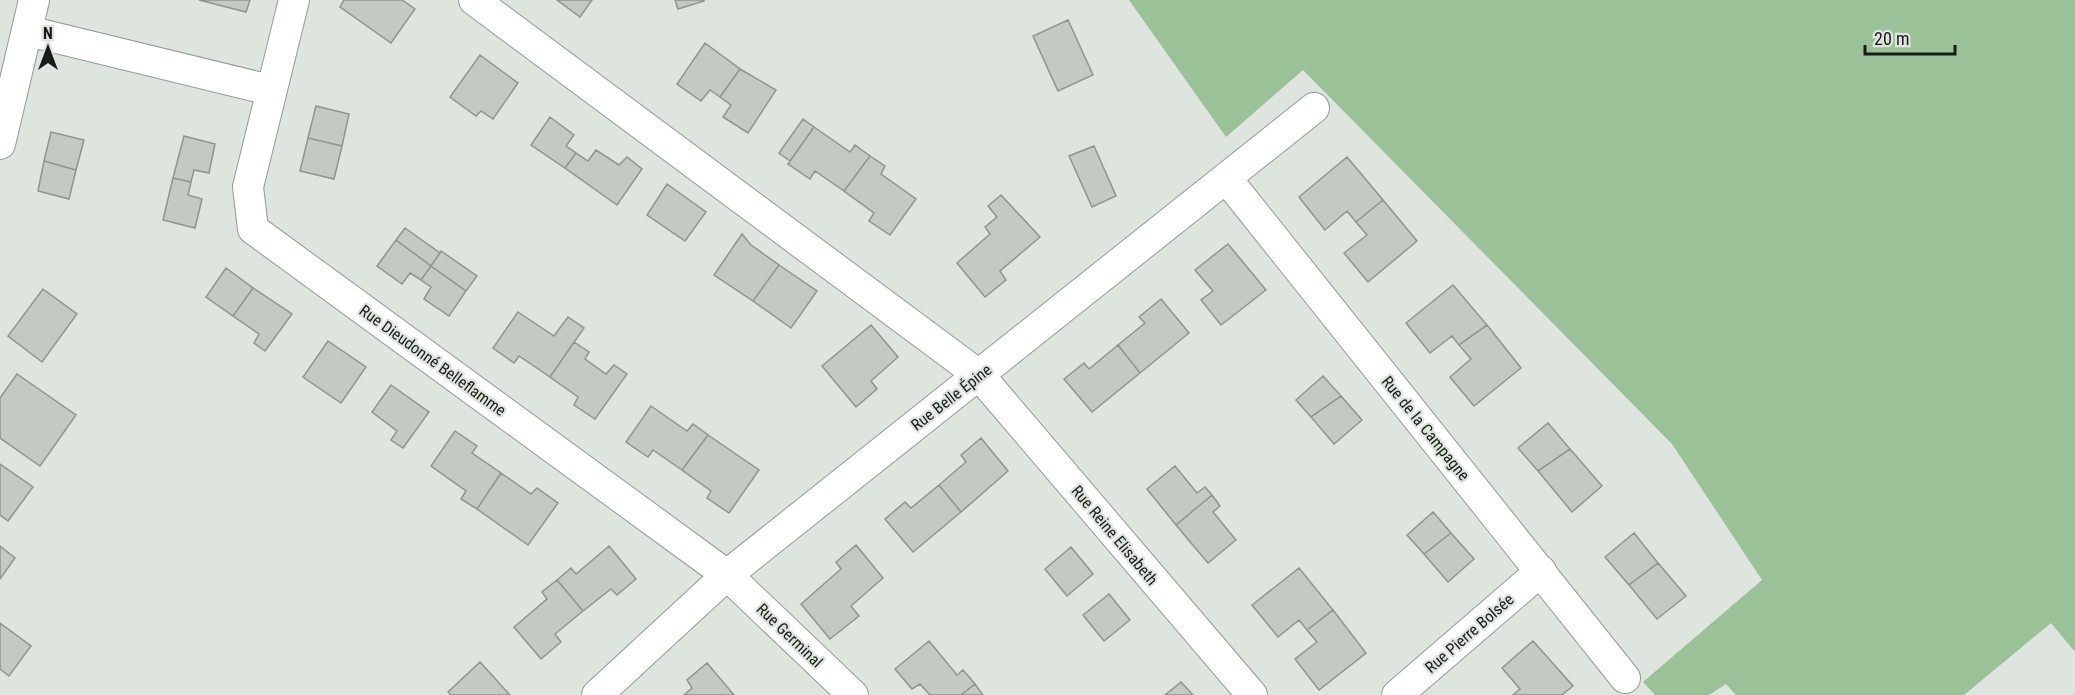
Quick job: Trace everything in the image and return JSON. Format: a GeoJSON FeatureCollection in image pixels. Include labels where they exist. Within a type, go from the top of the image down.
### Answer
{"type":"FeatureCollection","features":[{"type":"Feature","properties":{"kind":"street"},"geometry":{"type":"LineString","coordinates":[[0,144],[34,0]]}},
{"type":"Feature","properties":{"kind":"street","name":"Rue Dieudonné Belleflamme"},"geometry":{"type":"LineString","coordinates":[[294,0],[270,90],[248,187],[253,229],[728,575]]}},
{"type":"Feature","properties":{"kind":"street"},"geometry":{"type":"LineString","coordinates":[[474,0],[979,375]]}},
{"type":"Feature","properties":{"kind":"street"},"geometry":{"type":"LineString","coordinates":[[28,31],[270,90]]}},
{"type":"Feature","properties":{"kind":"street","name":"Rue Belle Épine"},"geometry":{"type":"LineString","coordinates":[[597,695],[728,575],[1314,108]]}},
{"type":"Feature","properties":{"kind":"street","name":"Rue de la Campagne"},"geometry":{"type":"LineString","coordinates":[[1226,178],[1625,678]]}},
{"type":"Feature","properties":{"kind":"street","name":"Rue Reine Elisabeth"},"geometry":{"type":"LineString","coordinates":[[979,375],[1252,695]]}},
{"type":"Feature","properties":{"kind":"street","name":"Rue Pierre Bolsée"},"geometry":{"type":"LineString","coordinates":[[1397,695],[1541,571]]}},
{"type":"Feature","properties":{"kind":"street","name":"Rue Germinal"},"geometry":{"type":"LineString","coordinates":[[728,575],[853,695]]}},
{"type":"Feature","properties":{"kind":"green space"},"geometry":{"type":"Polygon","coordinates":[[[1129,0],[2075,0],[2075,652],[2051,623],[1964,695],[1736,695],[1726,684],[1709,695],[1655,695],[1643,682],[1762,580],[1672,444],[1303,70],[1226,137],[1129,0]]]}},
{"type":"Feature","properties":{"kind":"building"},"geometry":{"type":"Polygon","coordinates":[[[199,0],[250,0],[246,12],[199,0]]]}},
{"type":"Feature","properties":{"kind":"building"},"geometry":{"type":"Polygon","coordinates":[[[344,0],[402,0],[415,9],[391,43],[340,7],[344,0]]]}},
{"type":"Feature","properties":{"kind":"building"},"geometry":{"type":"Polygon","coordinates":[[[557,0],[592,0],[580,17],[557,0]]]}},
{"type":"Feature","properties":{"kind":"building"},"geometry":{"type":"Polygon","coordinates":[[[675,0],[704,0],[704,1],[678,9],[675,0]]]}},
{"type":"Feature","properties":{"kind":"building"},"geometry":{"type":"Polygon","coordinates":[[[1068,20],[1093,75],[1058,91],[1033,36],[1068,20]]]}},
{"type":"Feature","properties":{"kind":"building"},"geometry":{"type":"Polygon","coordinates":[[[705,43],[740,69],[720,97],[710,90],[701,101],[677,84],[705,43]]]}},
{"type":"Feature","properties":{"kind":"building"},"geometry":{"type":"Polygon","coordinates":[[[480,55],[518,83],[493,119],[481,111],[476,116],[450,97],[480,55]]]}},
{"type":"Feature","properties":{"kind":"building"},"geometry":{"type":"Polygon","coordinates":[[[740,69],[776,90],[748,133],[723,117],[731,105],[720,97],[740,69]]]}},
{"type":"Feature","properties":{"kind":"building"},"geometry":{"type":"Polygon","coordinates":[[[316,106],[349,114],[342,146],[308,138],[316,106]]]}},
{"type":"Feature","properties":{"kind":"building"},"geometry":{"type":"Polygon","coordinates":[[[550,117],[574,135],[566,146],[576,153],[565,168],[531,145],[550,117]]]}},
{"type":"Feature","properties":{"kind":"building"},"geometry":{"type":"Polygon","coordinates":[[[803,119],[814,127],[790,161],[779,153],[803,119]]]}},
{"type":"Feature","properties":{"kind":"building"},"geometry":{"type":"Polygon","coordinates":[[[814,127],[850,152],[855,145],[870,156],[844,191],[815,171],[810,179],[788,164],[814,127]]]}},
{"type":"Feature","properties":{"kind":"building"},"geometry":{"type":"Polygon","coordinates":[[[51,132],[84,140],[76,170],[44,161],[51,132]]]}},
{"type":"Feature","properties":{"kind":"building"},"geometry":{"type":"Polygon","coordinates":[[[184,136],[215,144],[209,173],[194,170],[191,182],[173,178],[184,136]]]}},
{"type":"Feature","properties":{"kind":"building"},"geometry":{"type":"Polygon","coordinates":[[[308,138],[342,146],[334,179],[300,171],[308,138]]]}},
{"type":"Feature","properties":{"kind":"building"},"geometry":{"type":"Polygon","coordinates":[[[1094,146],[1116,196],[1092,207],[1069,156],[1094,146]]]}},
{"type":"Feature","properties":{"kind":"building"},"geometry":{"type":"Polygon","coordinates":[[[596,150],[619,165],[627,157],[642,169],[617,205],[565,168],[576,153],[588,161],[596,150]]]}},
{"type":"Feature","properties":{"kind":"building"},"geometry":{"type":"Polygon","coordinates":[[[870,156],[885,166],[881,174],[916,199],[890,235],[869,221],[874,213],[844,191],[870,156]]]}},
{"type":"Feature","properties":{"kind":"building"},"geometry":{"type":"Polygon","coordinates":[[[1347,157],[1383,200],[1356,222],[1347,211],[1325,230],[1299,197],[1347,157]]]}},
{"type":"Feature","properties":{"kind":"building"},"geometry":{"type":"Polygon","coordinates":[[[44,161],[76,170],[69,199],[38,191],[44,161]]]}},
{"type":"Feature","properties":{"kind":"building"},"geometry":{"type":"Polygon","coordinates":[[[173,178],[191,182],[188,195],[202,199],[195,228],[163,220],[173,178]]]}},
{"type":"Feature","properties":{"kind":"building"},"geometry":{"type":"Polygon","coordinates":[[[667,184],[706,212],[685,241],[647,215],[667,184]]]}},
{"type":"Feature","properties":{"kind":"building"},"geometry":{"type":"Polygon","coordinates":[[[1001,195],[1040,237],[1000,271],[1006,280],[985,297],[957,263],[990,234],[985,227],[997,217],[988,206],[1001,195]]]}},
{"type":"Feature","properties":{"kind":"building"},"geometry":{"type":"Polygon","coordinates":[[[1383,200],[1417,241],[1368,282],[1344,253],[1367,235],[1356,222],[1383,200]]]}},
{"type":"Feature","properties":{"kind":"building"},"geometry":{"type":"Polygon","coordinates":[[[405,228],[440,253],[431,266],[396,240],[405,228]]]}},
{"type":"Feature","properties":{"kind":"building"},"geometry":{"type":"Polygon","coordinates":[[[742,234],[751,245],[779,265],[753,301],[714,275],[742,234]]]}},
{"type":"Feature","properties":{"kind":"building"},"geometry":{"type":"Polygon","coordinates":[[[396,240],[431,266],[421,280],[410,273],[402,284],[377,266],[396,240]]]}},
{"type":"Feature","properties":{"kind":"building"},"geometry":{"type":"Polygon","coordinates":[[[1228,244],[1266,290],[1221,325],[1201,300],[1213,291],[1195,270],[1228,244]]]}},
{"type":"Feature","properties":{"kind":"building"},"geometry":{"type":"Polygon","coordinates":[[[441,251],[477,276],[466,291],[431,266],[441,251]]]}},
{"type":"Feature","properties":{"kind":"building"},"geometry":{"type":"Polygon","coordinates":[[[779,265],[817,291],[791,328],[753,301],[779,265]]]}},
{"type":"Feature","properties":{"kind":"building"},"geometry":{"type":"Polygon","coordinates":[[[431,266],[466,291],[449,316],[424,299],[431,287],[421,280],[431,266]]]}},
{"type":"Feature","properties":{"kind":"building"},"geometry":{"type":"Polygon","coordinates":[[[226,268],[253,288],[233,316],[206,297],[226,268]]]}},
{"type":"Feature","properties":{"kind":"building"},"geometry":{"type":"Polygon","coordinates":[[[1453,285],[1487,325],[1459,345],[1452,336],[1430,353],[1406,323],[1453,285]]]}},
{"type":"Feature","properties":{"kind":"building"},"geometry":{"type":"Polygon","coordinates":[[[253,288],[292,314],[265,351],[254,343],[259,334],[233,316],[253,288]]]}},
{"type":"Feature","properties":{"kind":"building"},"geometry":{"type":"Polygon","coordinates":[[[43,289],[77,314],[42,362],[8,336],[43,289]]]}},
{"type":"Feature","properties":{"kind":"building"},"geometry":{"type":"Polygon","coordinates":[[[1161,299],[1189,333],[1140,373],[1118,345],[1145,323],[1139,317],[1161,299]]]}},
{"type":"Feature","properties":{"kind":"building"},"geometry":{"type":"Polygon","coordinates":[[[518,312],[554,336],[568,317],[584,328],[550,377],[519,356],[514,363],[493,348],[518,312]]]}},
{"type":"Feature","properties":{"kind":"building"},"geometry":{"type":"Polygon","coordinates":[[[871,325],[898,357],[871,381],[877,389],[856,407],[822,366],[871,325]]]}},
{"type":"Feature","properties":{"kind":"building"},"geometry":{"type":"Polygon","coordinates":[[[1487,325],[1521,368],[1474,406],[1450,377],[1471,359],[1459,345],[1487,325]]]}},
{"type":"Feature","properties":{"kind":"building"},"geometry":{"type":"Polygon","coordinates":[[[328,341],[366,367],[341,403],[303,377],[328,341]]]}},
{"type":"Feature","properties":{"kind":"building"},"geometry":{"type":"Polygon","coordinates":[[[574,342],[589,352],[585,359],[606,374],[614,365],[627,374],[595,419],[574,405],[578,397],[550,377],[574,342]]]}},
{"type":"Feature","properties":{"kind":"building"},"geometry":{"type":"Polygon","coordinates":[[[1118,345],[1140,373],[1092,412],[1064,379],[1084,363],[1089,369],[1118,345]]]}},
{"type":"Feature","properties":{"kind":"building"},"geometry":{"type":"Polygon","coordinates":[[[17,374],[76,415],[40,466],[0,438],[0,398],[17,374]]]}},
{"type":"Feature","properties":{"kind":"building"},"geometry":{"type":"Polygon","coordinates":[[[1323,376],[1341,396],[1311,417],[1296,400],[1323,376]]]}},
{"type":"Feature","properties":{"kind":"building"},"geometry":{"type":"Polygon","coordinates":[[[391,385],[429,412],[403,448],[391,440],[397,431],[372,412],[391,385]]]}},
{"type":"Feature","properties":{"kind":"building"},"geometry":{"type":"Polygon","coordinates":[[[1341,396],[1362,420],[1334,444],[1311,417],[1341,396]]]}},
{"type":"Feature","properties":{"kind":"building"},"geometry":{"type":"Polygon","coordinates":[[[651,406],[687,431],[693,424],[708,435],[682,470],[653,450],[648,457],[626,442],[651,406]]]}},
{"type":"Feature","properties":{"kind":"building"},"geometry":{"type":"Polygon","coordinates":[[[1548,423],[1570,449],[1538,471],[1518,448],[1548,423]]]}},
{"type":"Feature","properties":{"kind":"building"},"geometry":{"type":"Polygon","coordinates":[[[455,431],[477,446],[472,453],[501,473],[477,509],[461,499],[466,491],[431,466],[455,431]]]}},
{"type":"Feature","properties":{"kind":"building"},"geometry":{"type":"Polygon","coordinates":[[[708,435],[759,470],[729,513],[707,498],[711,491],[682,470],[708,435]]]}},
{"type":"Feature","properties":{"kind":"building"},"geometry":{"type":"Polygon","coordinates":[[[981,438],[1008,471],[961,512],[939,485],[966,462],[961,455],[981,438]]]}},
{"type":"Feature","properties":{"kind":"building"},"geometry":{"type":"Polygon","coordinates":[[[1570,449],[1602,486],[1572,512],[1538,471],[1570,449]]]}},
{"type":"Feature","properties":{"kind":"building"},"geometry":{"type":"Polygon","coordinates":[[[0,464],[33,487],[8,521],[0,515],[0,464]]]}},
{"type":"Feature","properties":{"kind":"building"},"geometry":{"type":"Polygon","coordinates":[[[1175,466],[1197,493],[1205,487],[1212,495],[1176,525],[1147,489],[1175,466]]]}},
{"type":"Feature","properties":{"kind":"building"},"geometry":{"type":"Polygon","coordinates":[[[501,473],[531,494],[537,488],[558,503],[528,545],[477,509],[501,473]]]}},
{"type":"Feature","properties":{"kind":"building"},"geometry":{"type":"Polygon","coordinates":[[[939,485],[961,512],[913,552],[885,519],[905,502],[911,508],[939,485]]]}},
{"type":"Feature","properties":{"kind":"building"},"geometry":{"type":"Polygon","coordinates":[[[1212,495],[1220,506],[1213,512],[1236,540],[1208,563],[1176,525],[1212,495]]]}},
{"type":"Feature","properties":{"kind":"building"},"geometry":{"type":"Polygon","coordinates":[[[1433,512],[1451,533],[1424,554],[1407,535],[1433,512]]]}},
{"type":"Feature","properties":{"kind":"building"},"geometry":{"type":"Polygon","coordinates":[[[1451,533],[1474,559],[1448,582],[1424,554],[1451,533]]]}},
{"type":"Feature","properties":{"kind":"building"},"geometry":{"type":"Polygon","coordinates":[[[1634,533],[1658,563],[1629,585],[1605,557],[1634,533]]]}},
{"type":"Feature","properties":{"kind":"building"},"geometry":{"type":"Polygon","coordinates":[[[856,545],[883,578],[851,606],[859,616],[830,639],[801,604],[841,569],[836,562],[856,545]]]}},
{"type":"Feature","properties":{"kind":"building"},"geometry":{"type":"Polygon","coordinates":[[[0,546],[15,558],[0,579],[0,546]]]}},
{"type":"Feature","properties":{"kind":"building"},"geometry":{"type":"Polygon","coordinates":[[[609,546],[636,579],[617,595],[611,589],[583,611],[557,580],[571,568],[576,574],[609,546]]]}},
{"type":"Feature","properties":{"kind":"building"},"geometry":{"type":"Polygon","coordinates":[[[1071,547],[1093,574],[1067,596],[1045,569],[1071,547]]]}},
{"type":"Feature","properties":{"kind":"building"},"geometry":{"type":"Polygon","coordinates":[[[1658,563],[1686,596],[1657,619],[1629,585],[1658,563]]]}},
{"type":"Feature","properties":{"kind":"building"},"geometry":{"type":"Polygon","coordinates":[[[1299,568],[1333,610],[1307,630],[1299,620],[1278,637],[1252,605],[1299,568]]]}},
{"type":"Feature","properties":{"kind":"building"},"geometry":{"type":"Polygon","coordinates":[[[557,580],[583,611],[555,634],[561,642],[541,659],[514,627],[547,599],[542,592],[557,580]]]}},
{"type":"Feature","properties":{"kind":"building"},"geometry":{"type":"Polygon","coordinates":[[[1109,594],[1130,620],[1104,641],[1083,615],[1109,594]]]}},
{"type":"Feature","properties":{"kind":"building"},"geometry":{"type":"Polygon","coordinates":[[[1333,610],[1366,653],[1319,690],[1295,659],[1317,642],[1307,630],[1333,610]]]}},
{"type":"Feature","properties":{"kind":"building"},"geometry":{"type":"Polygon","coordinates":[[[0,623],[31,646],[9,676],[0,669],[0,623]]]}},
{"type":"Feature","properties":{"kind":"building"},"geometry":{"type":"Polygon","coordinates":[[[929,641],[957,675],[963,670],[975,684],[961,695],[930,695],[920,684],[912,689],[895,669],[929,641]]]}},
{"type":"Feature","properties":{"kind":"building"},"geometry":{"type":"Polygon","coordinates":[[[1533,641],[1573,686],[1562,695],[1513,695],[1520,689],[1502,668],[1533,641]]]}},
{"type":"Feature","properties":{"kind":"building"},"geometry":{"type":"Polygon","coordinates":[[[480,662],[510,695],[451,695],[448,692],[480,662]]]}},
{"type":"Feature","properties":{"kind":"building"},"geometry":{"type":"Polygon","coordinates":[[[707,663],[734,695],[684,695],[692,688],[687,680],[707,663]]]}},
{"type":"Feature","properties":{"kind":"building"},"geometry":{"type":"Polygon","coordinates":[[[1181,682],[1193,695],[1165,695],[1181,682]]]}},
{"type":"Feature","properties":{"kind":"building"},"geometry":{"type":"Polygon","coordinates":[[[975,684],[983,695],[961,695],[975,684]]]}}]}
